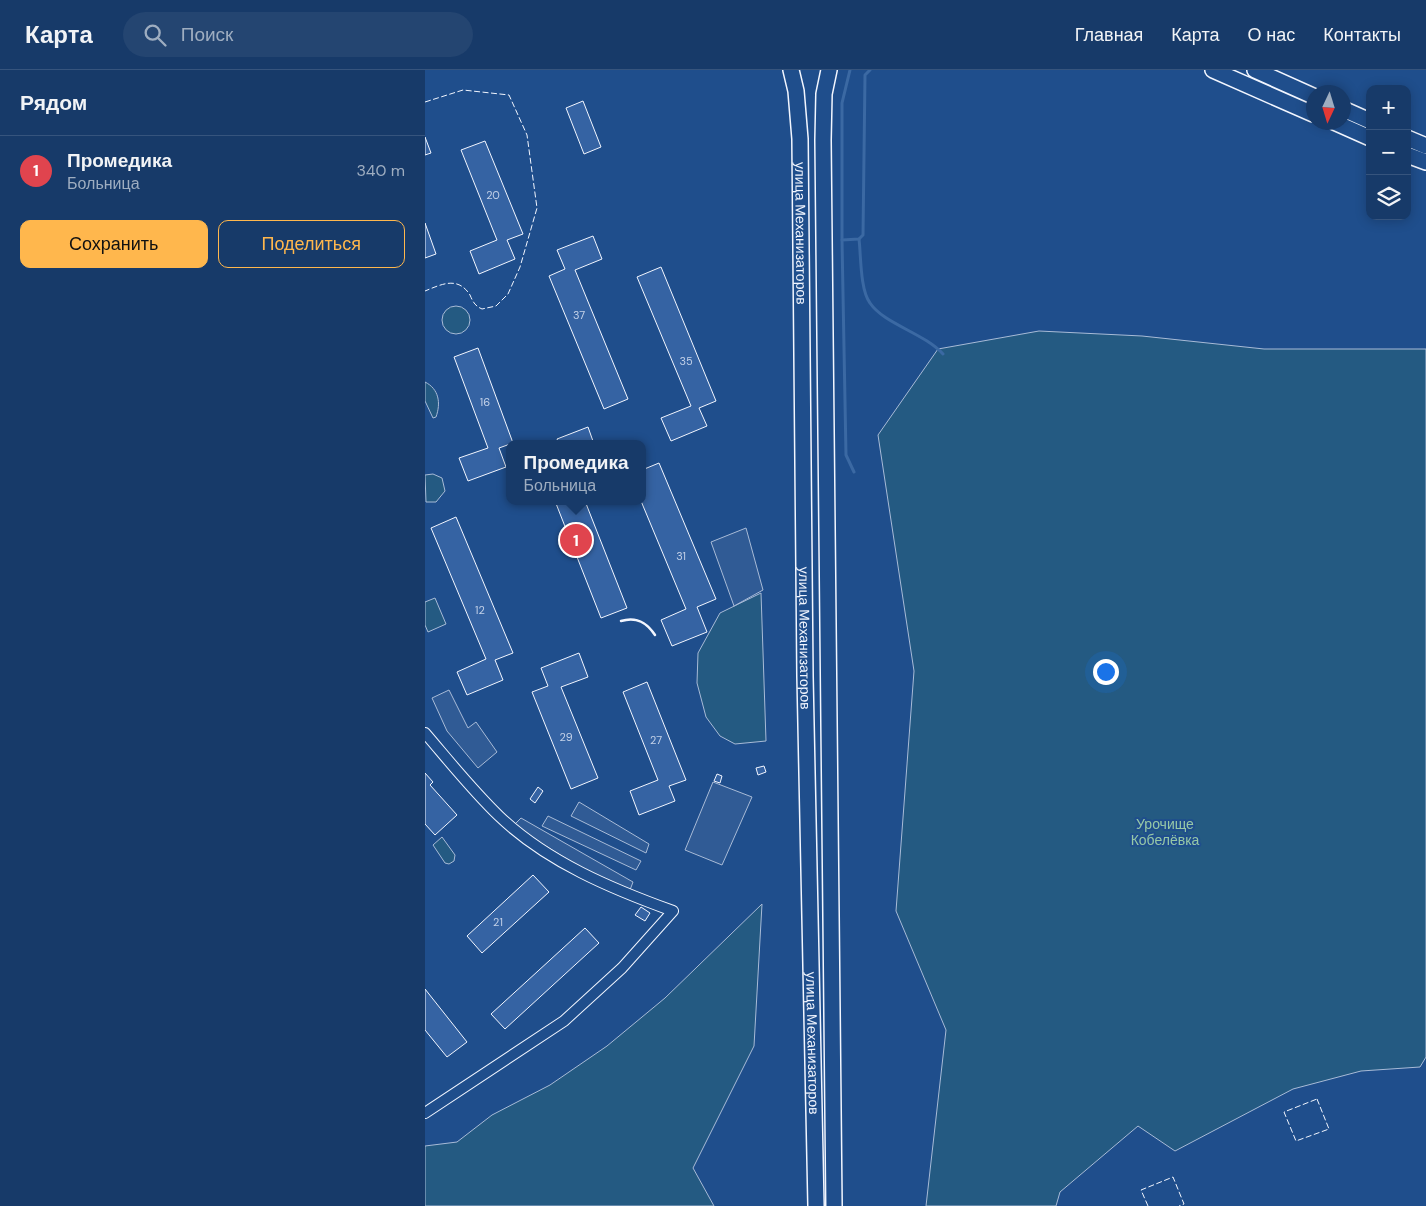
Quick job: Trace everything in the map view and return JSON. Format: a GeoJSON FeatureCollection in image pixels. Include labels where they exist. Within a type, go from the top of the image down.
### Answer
{"type":"FeatureCollection","features":[{"type":"Feature","properties":{"kind":"main road","name":"улица Механизаторов"},"geometry":{"type":"LineString","coordinates":[[791,70],[796,90],[800,139],[805,676],[816,1206]]}},
{"type":"Feature","properties":{"kind":"main road","name":"улица Механизаторов"},"geometry":{"type":"LineString","coordinates":[[829,70],[824,94],[823,140],[834,1206]]}},
{"type":"Feature","properties":{"kind":"main road"},"geometry":{"type":"LineString","coordinates":[[1213,70],[1306,111]]}},
{"type":"Feature","properties":{"kind":"main road"},"geometry":{"type":"LineString","coordinates":[[1255,70],[1306,93]]}},
{"type":"Feature","properties":{"kind":"main road"},"geometry":{"type":"LineString","coordinates":[[1351,113],[1366,119]]}},
{"type":"Feature","properties":{"kind":"main road"},"geometry":{"type":"LineString","coordinates":[[1351,130],[1366,136]]}},
{"type":"Feature","properties":{"kind":"main road"},"geometry":{"type":"LineString","coordinates":[[1411,140],[1426,146]]}},
{"type":"Feature","properties":{"kind":"main road"},"geometry":{"type":"LineString","coordinates":[[1411,156],[1426,162]]}},
{"type":"Feature","properties":{"kind":"street"},"geometry":{"type":"LineString","coordinates":[[425,733],[488,804],[513,828],[585,875],[673,911],[622,968],[564,1021],[425,1113]]}},
{"type":"Feature","properties":{"kind":"green space"},"geometry":{"type":"Polygon","coordinates":[[[456,306],[466,310],[470,320],[466,330],[456,334],[446,330],[442,320],[446,310],[456,306]]]}},
{"type":"Feature","properties":{"kind":"green space","name":"Урочище Кобелёвка"},"geometry":{"type":"Polygon","coordinates":[[[1039,331],[1142,336],[1264,349],[1426,349],[1426,1057],[1420,1067],[1361,1071],[1293,1089],[1175,1151],[1138,1126],[1060,1192],[1056,1206],[926,1206],[946,1030],[896,911],[914,671],[878,435],[938,349],[1039,331]]]}},
{"type":"Feature","properties":{"kind":"green space"},"geometry":{"type":"Polygon","coordinates":[[[425,382],[433,388],[438,397],[438,412],[436,417],[433,418],[425,401],[425,382]]]}},
{"type":"Feature","properties":{"kind":"green space"},"geometry":{"type":"Polygon","coordinates":[[[433,474],[442,478],[445,491],[436,502],[426,502],[425,475],[433,474]]]}},
{"type":"Feature","properties":{"kind":"green space"},"geometry":{"type":"Polygon","coordinates":[[[761,593],[766,741],[735,744],[720,736],[706,717],[697,683],[698,653],[720,613],[761,593]]]}},
{"type":"Feature","properties":{"kind":"green space"},"geometry":{"type":"Polygon","coordinates":[[[435,598],[446,624],[428,632],[425,625],[425,602],[435,598]]]}},
{"type":"Feature","properties":{"kind":"green space"},"geometry":{"type":"Polygon","coordinates":[[[442,837],[455,855],[454,861],[449,864],[445,863],[433,845],[442,837]]]}},
{"type":"Feature","properties":{"kind":"green space"},"geometry":{"type":"Polygon","coordinates":[[[762,904],[754,1046],[693,1168],[714,1206],[425,1206],[425,1146],[457,1142],[492,1115],[550,1085],[607,1046],[665,998],[762,904]]]}},
{"type":"Feature","properties":{"kind":"shaded area"},"geometry":{"type":"Polygon","coordinates":[[[746,528],[763,590],[734,606],[711,542],[746,528]]]}},
{"type":"Feature","properties":{"kind":"shaded area"},"geometry":{"type":"Polygon","coordinates":[[[449,690],[468,728],[476,722],[497,752],[478,768],[447,731],[432,698],[449,690]]]}},
{"type":"Feature","properties":{"kind":"shaded area"},"geometry":{"type":"Polygon","coordinates":[[[713,782],[752,797],[722,865],[685,850],[713,782]]]}},
{"type":"Feature","properties":{"kind":"shaded area"},"geometry":{"type":"Polygon","coordinates":[[[579,802],[649,844],[646,853],[571,816],[579,802]]]}},
{"type":"Feature","properties":{"kind":"shaded area"},"geometry":{"type":"Polygon","coordinates":[[[548,816],[641,861],[636,870],[542,826],[548,816]]]}},
{"type":"Feature","properties":{"kind":"shaded area"},"geometry":{"type":"Polygon","coordinates":[[[521,818],[633,882],[630,890],[588,872],[513,826],[521,818]]]}},
{"type":"Feature","properties":{"kind":"building"},"geometry":{"type":"Polygon","coordinates":[[[583,101],[601,147],[584,154],[566,108],[583,101]]]}},
{"type":"Feature","properties":{"kind":"building"},"geometry":{"type":"Polygon","coordinates":[[[425,137],[431,153],[425,155],[425,137]]]}},
{"type":"Feature","properties":{"kind":"building"},"geometry":{"type":"Polygon","coordinates":[[[485,141],[523,234],[507,240],[515,259],[479,274],[470,251],[497,240],[461,150],[485,141]]]}},
{"type":"Feature","properties":{"kind":"building"},"geometry":{"type":"Polygon","coordinates":[[[425,223],[436,254],[425,258],[425,223]]]}},
{"type":"Feature","properties":{"kind":"building"},"geometry":{"type":"Polygon","coordinates":[[[593,236],[602,259],[575,270],[628,399],[604,409],[549,276],[565,269],[557,250],[593,236]]]}},
{"type":"Feature","properties":{"kind":"building"},"geometry":{"type":"Polygon","coordinates":[[[661,267],[716,401],[699,408],[707,426],[671,441],[661,418],[691,406],[637,277],[661,267]]]}},
{"type":"Feature","properties":{"kind":"building"},"geometry":{"type":"Polygon","coordinates":[[[478,348],[512,440],[506,440],[506,446],[499,448],[506,467],[468,481],[459,458],[488,448],[454,357],[478,348]]]}},
{"type":"Feature","properties":{"kind":"building"},"geometry":{"type":"Polygon","coordinates":[[[588,427],[593,440],[557,440],[588,427]]]}},
{"type":"Feature","properties":{"kind":"building"},"geometry":{"type":"Polygon","coordinates":[[[659,463],[716,599],[697,607],[707,632],[672,646],[661,620],[686,609],[643,505],[646,505],[646,468],[659,463]]]}},
{"type":"Feature","properties":{"kind":"building"},"geometry":{"type":"Polygon","coordinates":[[[557,505],[587,505],[627,608],[601,618],[557,505]]]}},
{"type":"Feature","properties":{"kind":"building"},"geometry":{"type":"Polygon","coordinates":[[[456,517],[513,653],[495,660],[503,680],[467,695],[457,672],[486,659],[431,528],[456,517]]]}},
{"type":"Feature","properties":{"kind":"building"},"geometry":{"type":"Polygon","coordinates":[[[579,653],[588,677],[561,687],[598,778],[571,789],[532,692],[548,686],[541,668],[579,653]]]}},
{"type":"Feature","properties":{"kind":"building"},"geometry":{"type":"Polygon","coordinates":[[[647,682],[686,780],[669,786],[675,801],[639,815],[630,791],[658,780],[623,692],[647,682]]]}},
{"type":"Feature","properties":{"kind":"building"},"geometry":{"type":"Polygon","coordinates":[[[764,766],[766,772],[758,775],[756,768],[764,766]]]}},
{"type":"Feature","properties":{"kind":"building"},"geometry":{"type":"Polygon","coordinates":[[[425,773],[433,782],[430,785],[457,815],[435,835],[425,824],[425,773]]]}},
{"type":"Feature","properties":{"kind":"building"},"geometry":{"type":"Polygon","coordinates":[[[717,774],[722,776],[720,783],[714,781],[717,774]]]}},
{"type":"Feature","properties":{"kind":"building"},"geometry":{"type":"Polygon","coordinates":[[[538,787],[543,791],[535,803],[530,799],[538,787]]]}},
{"type":"Feature","properties":{"kind":"building"},"geometry":{"type":"Polygon","coordinates":[[[533,875],[549,892],[482,953],[467,936],[533,875]]]}},
{"type":"Feature","properties":{"kind":"building"},"geometry":{"type":"Polygon","coordinates":[[[641,907],[650,913],[645,921],[635,915],[641,907]]]}},
{"type":"Feature","properties":{"kind":"building"},"geometry":{"type":"Polygon","coordinates":[[[585,928],[599,943],[505,1029],[491,1014],[585,928]]]}},
{"type":"Feature","properties":{"kind":"building"},"geometry":{"type":"Polygon","coordinates":[[[425,989],[467,1042],[447,1057],[425,1030],[425,989]]]}},
{"type":"Feature","properties":{"kind":"waterway"},"geometry":{"type":"LineString","coordinates":[[842,240],[842,103],[850,70]]}},
{"type":"Feature","properties":{"kind":"waterway"},"geometry":{"type":"LineString","coordinates":[[854,472],[846,455],[842,240],[859,239],[863,235],[865,75],[870,70]]}},
{"type":"Feature","properties":{"kind":"waterway"},"geometry":{"type":"LineString","coordinates":[[859,239],[864,290],[870,303],[885,317],[926,340],[943,354]]}},
{"type":"Feature","properties":{"kind":"fence"},"geometry":{"type":"LineString","coordinates":[[425,102],[463,90],[509,95],[527,135],[537,208],[520,267],[508,294],[496,306],[480,308],[474,304],[470,295],[460,285],[449,283],[425,291]]}},
{"type":"Feature","properties":{"kind":"fence"},"geometry":{"type":"LineString","coordinates":[[1317,1099],[1329,1129],[1296,1141],[1284,1112],[1317,1099]]}},
{"type":"Feature","properties":{"kind":"fence"},"geometry":{"type":"LineString","coordinates":[[1148,1206],[1141,1190],[1173,1177],[1184,1204],[1179,1206]]}},
{"type":"Feature","properties":{"kind":"wall"},"geometry":{"type":"LineString","coordinates":[[621,621],[637,620],[649,627],[655,635]]}},
{"type":"Feature","properties":{"kind":"place","name":"Промедика"},"geometry":{"type":"Point","coordinates":[576,540]}}]}
